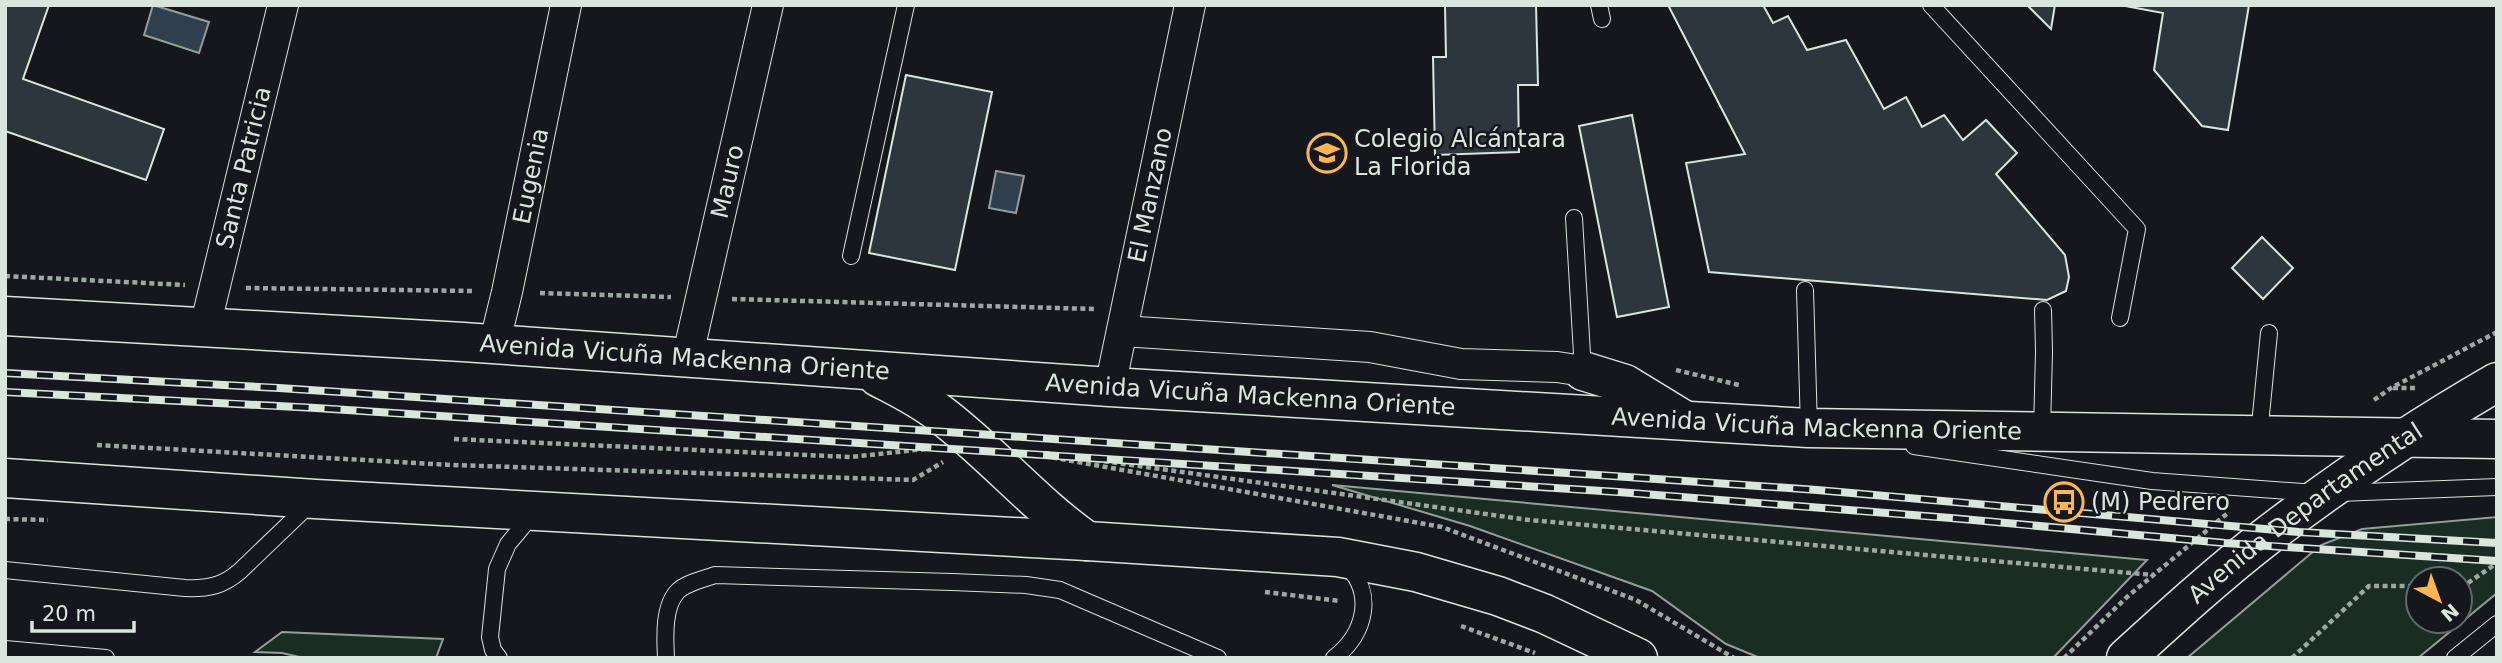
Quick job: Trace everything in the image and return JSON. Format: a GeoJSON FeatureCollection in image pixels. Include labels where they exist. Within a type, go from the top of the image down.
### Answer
{"type":"FeatureCollection","features":[{"type":"Feature","properties":{"kind":"main road","name":"Avenida Vicuña Mackenna Oriente"},"geometry":{"type":"LineString","coordinates":[[5,316],[494,345],[1110,387],[1808,428],[2497,439]]}},
{"type":"Feature","properties":{"kind":"main road"},"geometry":{"type":"LineString","coordinates":[[867,371],[918,398],[940,414],[1040,505],[1087,541]]}},
{"type":"Feature","properties":{"kind":"main road"},"geometry":{"type":"LineString","coordinates":[[1583,371],[1625,384],[1688,422]]}},
{"type":"Feature","properties":{"kind":"main road","name":"Avenida Departamental"},"geometry":{"type":"LineString","coordinates":[[2126,658],[2219,576],[2325,493],[2497,382]]}},
{"type":"Feature","properties":{"kind":"main road"},"geometry":{"type":"LineString","coordinates":[[5,478],[315,499],[1338,557],[1416,572],[1498,596],[1545,614],[1638,658]]}},
{"type":"Feature","properties":{"kind":"street","name":"Santa Patricia"},"geometry":{"type":"LineString","coordinates":[[205,327],[283,5]]}},
{"type":"Feature","properties":{"kind":"street","name":"Eugenia"},"geometry":{"type":"LineString","coordinates":[[494,345],[508,292],[566,5]]}},
{"type":"Feature","properties":{"kind":"street","name":"Mauro"},"geometry":{"type":"LineString","coordinates":[[687,359],[768,5]]}},
{"type":"Feature","properties":{"kind":"street","name":"El Manzano"},"geometry":{"type":"LineString","coordinates":[[1110,387],[1190,5]]}},
{"type":"Feature","properties":{"kind":"street","name":"Avenida Vicuña Mackenna Oriente"},"geometry":{"type":"LineString","coordinates":[[1122,331],[1370,347],[1461,363],[1557,367],[1583,371]]}},
{"type":"Feature","properties":{"kind":"lane"},"geometry":{"type":"LineString","coordinates":[[851,256],[906,5]]}},
{"type":"Feature","properties":{"kind":"lane"},"geometry":{"type":"LineString","coordinates":[[1931,5],[2137,229],[2120,318]]}},
{"type":"Feature","properties":{"kind":"lane"},"geometry":{"type":"LineString","coordinates":[[1574,218],[1583,371]]}},
{"type":"Feature","properties":{"kind":"lane"},"geometry":{"type":"LineString","coordinates":[[1805,289],[1808,428],[2088,472],[2239,488],[2325,493],[2497,487]]}},
{"type":"Feature","properties":{"kind":"lane"},"geometry":{"type":"LineString","coordinates":[[2042,430],[2043,310]]}},
{"type":"Feature","properties":{"kind":"lane"},"geometry":{"type":"LineString","coordinates":[[2259,436],[2269,333]]}},
{"type":"Feature","properties":{"kind":"lane"},"geometry":{"type":"LineString","coordinates":[[5,570],[185,588],[215,587],[228,582],[315,499]]}},
{"type":"Feature","properties":{"kind":"lane"},"geometry":{"type":"LineString","coordinates":[[499,658],[493,650],[490,637],[497,569],[508,544],[538,510]]}},
{"type":"Feature","properties":{"kind":"lane"},"geometry":{"type":"LineString","coordinates":[[1334,658],[1346,649],[1359,628],[1365,604],[1359,580],[1338,557]]}},
{"type":"Feature","properties":{"kind":"lane"},"geometry":{"type":"LineString","coordinates":[[666,658],[665,629],[673,599],[680,589],[715,575],[1026,585],[1060,590],[1219,658]]}},
{"type":"Feature","properties":{"kind":"lane"},"geometry":{"type":"LineString","coordinates":[[2455,658],[2497,624]]}},
{"type":"Feature","properties":{"kind":"lane"},"geometry":{"type":"LineString","coordinates":[[5,649],[106,658]]}},
{"type":"Feature","properties":{"kind":"path"},"geometry":{"type":"LineString","coordinates":[[454,439],[851,457],[974,443]]}},
{"type":"Feature","properties":{"kind":"path"},"geometry":{"type":"LineString","coordinates":[[1041,453],[1529,520],[2153,575]]}},
{"type":"Feature","properties":{"kind":"path"},"geometry":{"type":"LineString","coordinates":[[2474,579],[2497,563]]}},
{"type":"Feature","properties":{"kind":"path"},"geometry":{"type":"LineString","coordinates":[[2292,658],[2369,586],[2404,586]]}},
{"type":"Feature","properties":{"kind":"path"},"geometry":{"type":"LineString","coordinates":[[1457,625],[1538,654]]}},
{"type":"Feature","properties":{"kind":"green space"},"geometry":{"type":"Polygon","coordinates":[[[1332,485],[2147,560],[2053,658],[1760,658],[1726,644],[1652,591],[1470,526],[1332,485]]]}},
{"type":"Feature","properties":{"kind":"green space"},"geometry":{"type":"Polygon","coordinates":[[[2497,517],[2497,593],[2474,612],[2474,565],[2404,565],[2404,635],[2446,635],[2418,658],[2187,658],[2321,545],[2362,529],[2497,517]]]}},
{"type":"Feature","properties":{"kind":"green space"},"geometry":{"type":"Polygon","coordinates":[[[282,632],[443,639],[436,658],[304,658],[282,653],[255,652],[282,632]]]}},
{"type":"Feature","properties":{"kind":"water"},"geometry":{"type":"Polygon","coordinates":[[[153,5],[209,22],[199,53],[144,35],[153,5]]]}},
{"type":"Feature","properties":{"kind":"water"},"geometry":{"type":"Polygon","coordinates":[[[996,171],[1024,176],[1016,213],[989,208],[996,171]]]}},
{"type":"Feature","properties":{"kind":"building"},"geometry":{"type":"Polygon","coordinates":[[[5,5],[49,5],[23,79],[164,129],[146,180],[5,131],[5,5]]]}},
{"type":"Feature","properties":{"kind":"building"},"geometry":{"type":"Polygon","coordinates":[[[1445,5],[1536,5],[1538,85],[1518,85],[1519,152],[1435,155],[1433,57],[1446,57],[1445,5]]]}},
{"type":"Feature","properties":{"kind":"building"},"geometry":{"type":"Polygon","coordinates":[[[1668,5],[1763,5],[1773,23],[1788,16],[1807,50],[1846,40],[1884,109],[1906,97],[1922,127],[1944,115],[1963,140],[1986,120],[2017,153],[1996,174],[2065,255],[2069,277],[2066,291],[2047,300],[1709,272],[1686,163],[1745,154],[1668,5]]]}},
{"type":"Feature","properties":{"kind":"building"},"geometry":{"type":"Polygon","coordinates":[[[2027,5],[2055,5],[2051,29],[2027,5]]]}},
{"type":"Feature","properties":{"kind":"building"},"geometry":{"type":"Polygon","coordinates":[[[2120,5],[2249,5],[2228,130],[2202,126],[2154,70],[2163,13],[2120,5]]]}},
{"type":"Feature","properties":{"kind":"building"},"geometry":{"type":"Polygon","coordinates":[[[906,75],[992,92],[955,270],[869,253],[906,75]]]}},
{"type":"Feature","properties":{"kind":"building"},"geometry":{"type":"Polygon","coordinates":[[[1632,115],[1669,307],[1617,317],[1579,126],[1632,115]]]}},
{"type":"Feature","properties":{"kind":"building"},"geometry":{"type":"Polygon","coordinates":[[[2262,237],[2293,268],[2263,299],[2232,268],[2262,237]]]}},
{"type":"Feature","properties":{"kind":"railway"},"geometry":{"type":"LineString","coordinates":[[5,373],[279,388],[1598,475],[1817,490],[2299,532],[2497,543]]}},
{"type":"Feature","properties":{"kind":"railway"},"geometry":{"type":"LineString","coordinates":[[5,392],[316,408],[1618,492],[2225,543],[2497,561]]}},
{"type":"Feature","properties":{"kind":"place","name":"Colegio Alcántara La Florida"},"geometry":{"type":"Point","coordinates":[1327,153]}},
{"type":"Feature","properties":{"kind":"place","name":"(M) Pedrero"},"geometry":{"type":"Point","coordinates":[2064,502]}}]}
